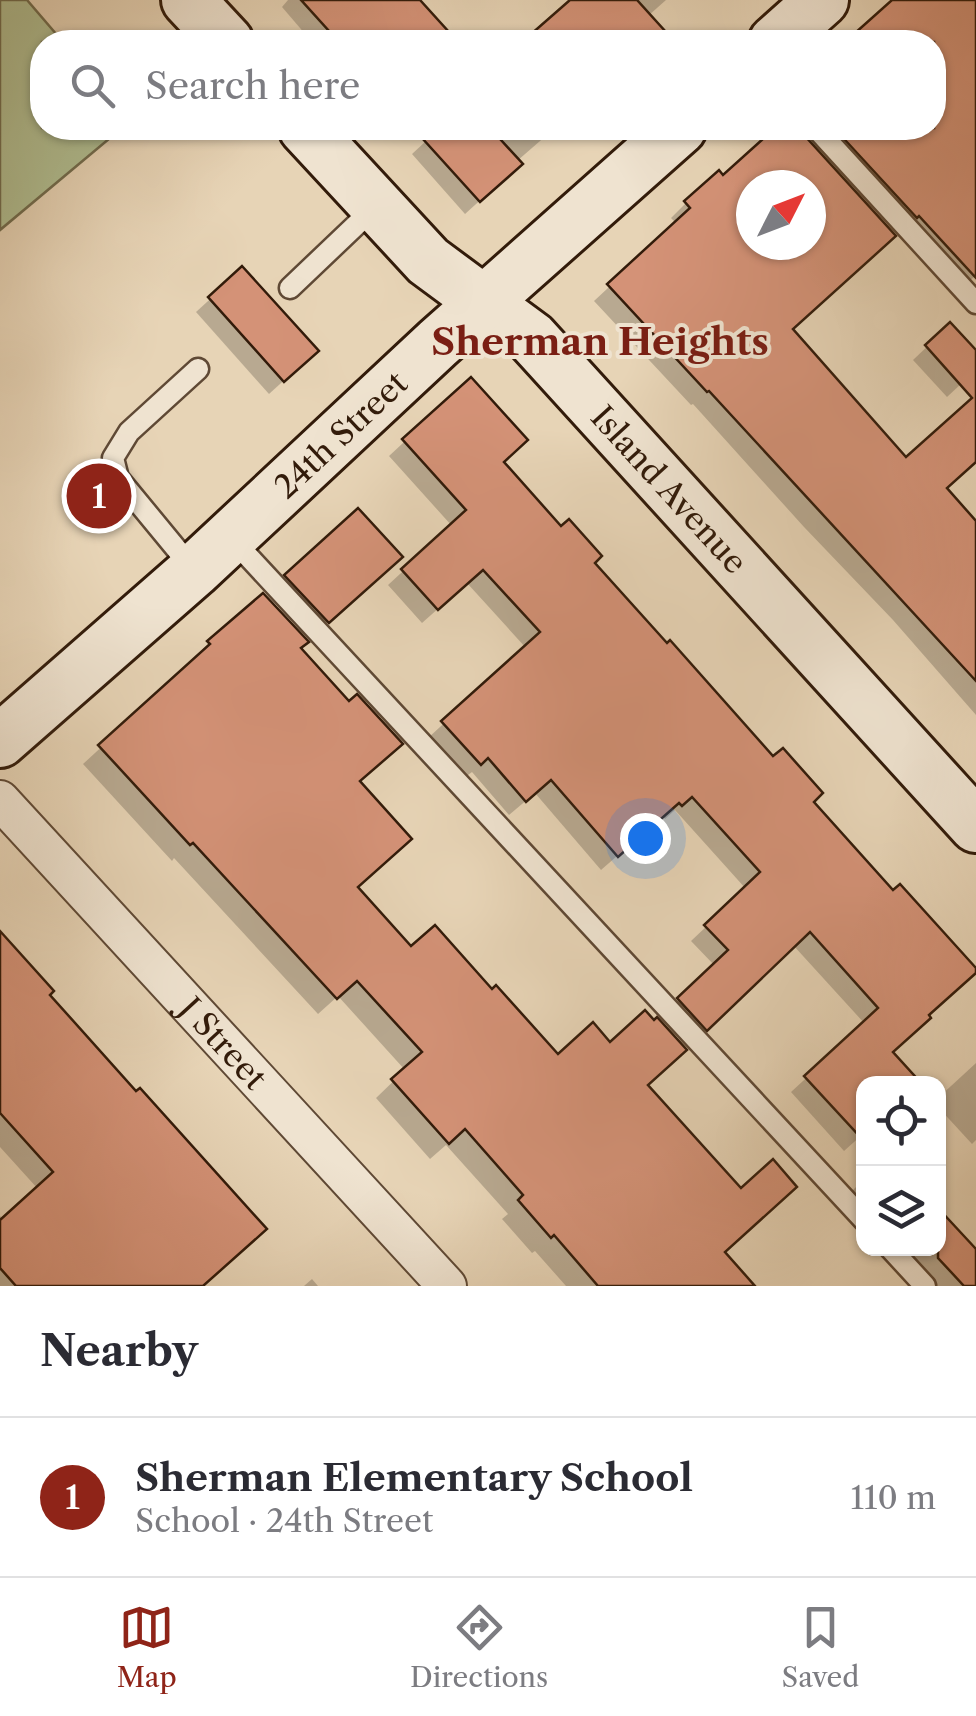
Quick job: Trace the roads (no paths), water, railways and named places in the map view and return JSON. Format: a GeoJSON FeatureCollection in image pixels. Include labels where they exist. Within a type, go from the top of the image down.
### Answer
{"type":"FeatureCollection","features":[{"type":"Feature","properties":{"kind":"main road"},"geometry":{"type":"LineString","coordinates":[[188,0],[215,30]]}},
{"type":"Feature","properties":{"kind":"main road"},"geometry":{"type":"LineString","coordinates":[[788,30],[820,0]]}},
{"type":"Feature","properties":{"kind":"main road","name":"Island Avenue"},"geometry":{"type":"LineString","coordinates":[[315,140],[428,262],[532,338],[976,826]]}},
{"type":"Feature","properties":{"kind":"main road","name":"24th Street"},"geometry":{"type":"LineString","coordinates":[[0,741],[213,554],[483,303],[666,140]]}},
{"type":"Feature","properties":{"kind":"street","name":"J Street"},"geometry":{"type":"LineString","coordinates":[[0,800],[447,1286]]}},
{"type":"Feature","properties":{"kind":"lane"},"geometry":{"type":"LineString","coordinates":[[827,140],[976,302]]}},
{"type":"Feature","properties":{"kind":"lane"},"geometry":{"type":"LineString","coordinates":[[290,288],[376,206]]}},
{"type":"Feature","properties":{"kind":"lane"},"geometry":{"type":"LineString","coordinates":[[198,369],[129,432],[112,458],[118,478],[213,554],[856,1212]]}},
{"type":"Feature","properties":{"kind":"lane"},"geometry":{"type":"LineString","coordinates":[[897,1256],[925,1286]]}},
{"type":"Feature","properties":{"kind":"place","name":"Sherman Elementary School"},"geometry":{"type":"Point","coordinates":[99,496]}},
{"type":"Feature","properties":{"kind":"district","name":"Sherman Heights"},"geometry":{"type":"Point","coordinates":[600,341]}}]}
